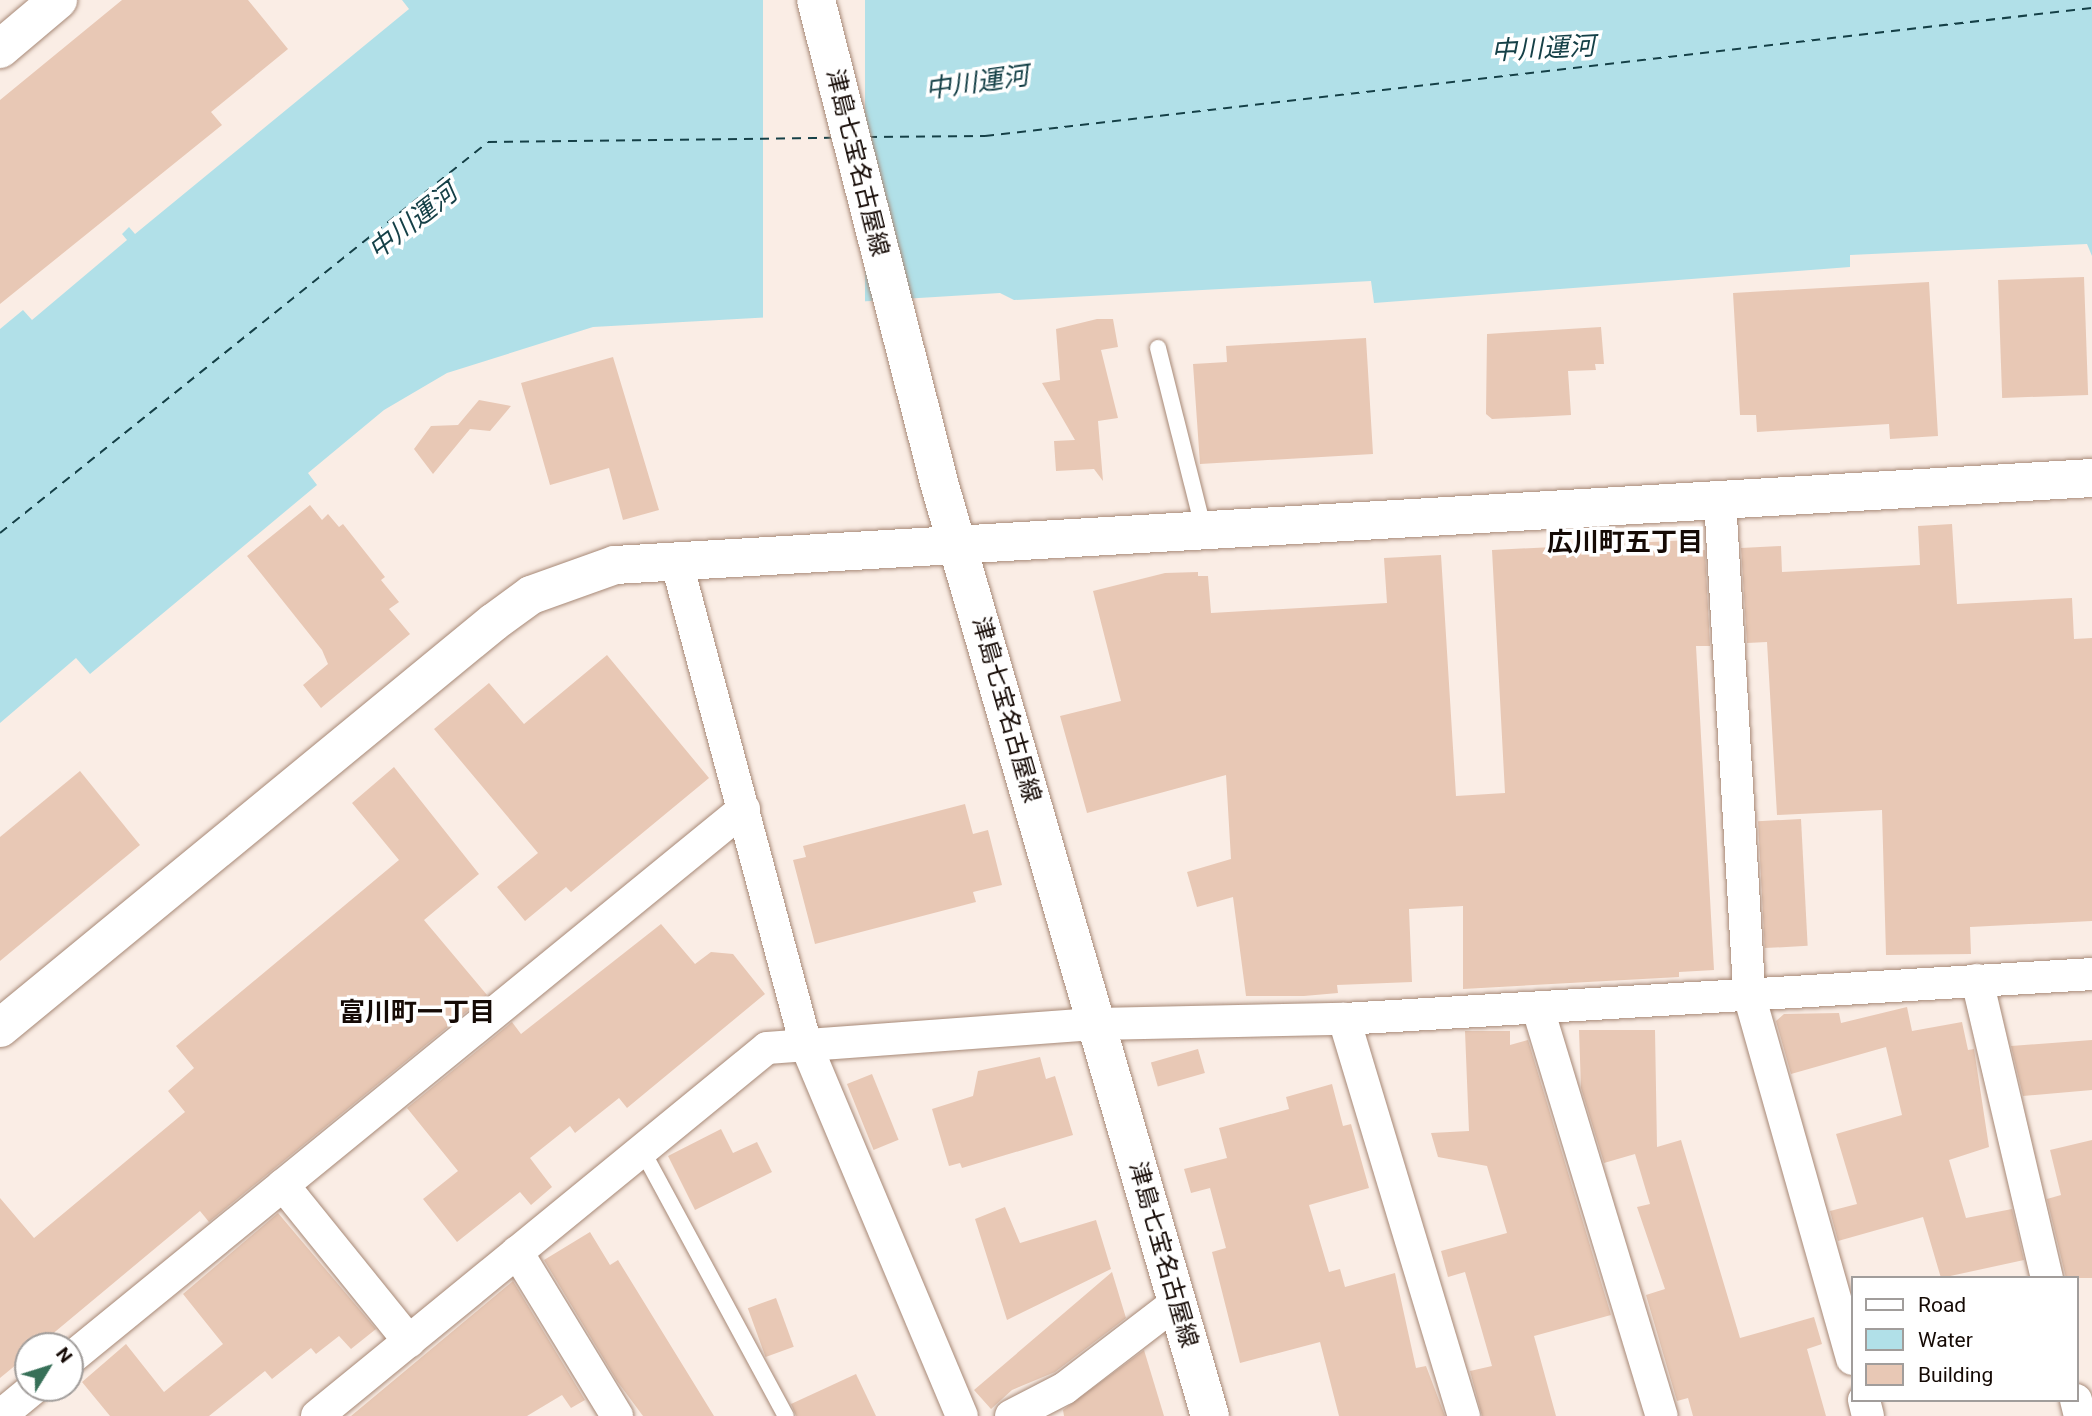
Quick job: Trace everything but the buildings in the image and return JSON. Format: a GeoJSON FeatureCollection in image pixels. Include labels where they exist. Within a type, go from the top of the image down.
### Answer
{"type":"FeatureCollection","features":[{"type":"Feature","properties":{"kind":"street"},"geometry":{"type":"LineString","coordinates":[[0,49],[58,0]]}},
{"type":"Feature","properties":{"kind":"street","name":"津島七宝名古屋線"},"geometry":{"type":"LineString","coordinates":[[816,0],[899,330],[1210,1416]]}},
{"type":"Feature","properties":{"kind":"street"},"geometry":{"type":"LineString","coordinates":[[0,1028],[531,595],[615,565],[2092,478]]}},
{"type":"Feature","properties":{"kind":"street"},"geometry":{"type":"LineString","coordinates":[[1720,500],[1750,998],[1850,1352]]}},
{"type":"Feature","properties":{"kind":"street"},"geometry":{"type":"LineString","coordinates":[[676,560],[806,1045],[962,1416]]}},
{"type":"Feature","properties":{"kind":"street"},"geometry":{"type":"LineString","coordinates":[[84,1348],[744,809]]}},
{"type":"Feature","properties":{"kind":"street"},"geometry":{"type":"LineString","coordinates":[[326,1413],[409,1341],[767,1048],[1097,1024],[1344,1019],[1750,998],[1976,980],[2092,974]]}},
{"type":"Feature","properties":{"kind":"street"},"geometry":{"type":"LineString","coordinates":[[1976,980],[2047,1276]]}},
{"type":"Feature","properties":{"kind":"street"},"geometry":{"type":"LineString","coordinates":[[1538,1009],[1662,1416]]}},
{"type":"Feature","properties":{"kind":"street"},"geometry":{"type":"LineString","coordinates":[[1344,1019],[1464,1416]]}},
{"type":"Feature","properties":{"kind":"street"},"geometry":{"type":"LineString","coordinates":[[283,1185],[409,1341]]}},
{"type":"Feature","properties":{"kind":"street"},"geometry":{"type":"LineString","coordinates":[[517,1252],[617,1416]]}},
{"type":"Feature","properties":{"kind":"street"},"geometry":{"type":"LineString","coordinates":[[1011,1416],[1065,1388],[1177,1302]]}},
{"type":"Feature","properties":{"kind":"street"},"geometry":{"type":"LineString","coordinates":[[0,1416],[17,1402]]}},
{"type":"Feature","properties":{"kind":"lane"},"geometry":{"type":"LineString","coordinates":[[1158,348],[1204,531]]}},
{"type":"Feature","properties":{"kind":"lane"},"geometry":{"type":"LineString","coordinates":[[642,1150],[786,1416]]}},
{"type":"Feature","properties":{"kind":"water","name":"中川運河"},"geometry":{"type":"Polygon","coordinates":[[[402,0],[2092,0],[2092,256],[2087,244],[1850,255],[1850,267],[1374,303],[1371,281],[1014,300],[1000,293],[789,306],[775,317],[593,327],[447,373],[384,410],[308,473],[317,485],[90,674],[76,658],[0,723],[0,329],[23,310],[32,320],[127,240],[122,234],[129,227],[135,234],[409,9],[402,0]]]}},
{"type":"Feature","properties":{"kind":"pier"},"geometry":{"type":"Polygon","coordinates":[[[763,0],[865,0],[865,319],[763,319],[763,0]]]}},
{"type":"Feature","properties":{"kind":"ferry route"},"geometry":{"type":"LineString","coordinates":[[868,137],[985,136],[2092,8]]}},
{"type":"Feature","properties":{"kind":"ferry route"},"geometry":{"type":"LineString","coordinates":[[0,533],[488,142],[831,138]]}},
{"type":"Feature","properties":{"kind":"district","name":"広川町五丁目"},"geometry":{"type":"Point","coordinates":[1625,543]}},
{"type":"Feature","properties":{"kind":"district","name":"富川町一丁目"},"geometry":{"type":"Point","coordinates":[417,1013]}}]}
